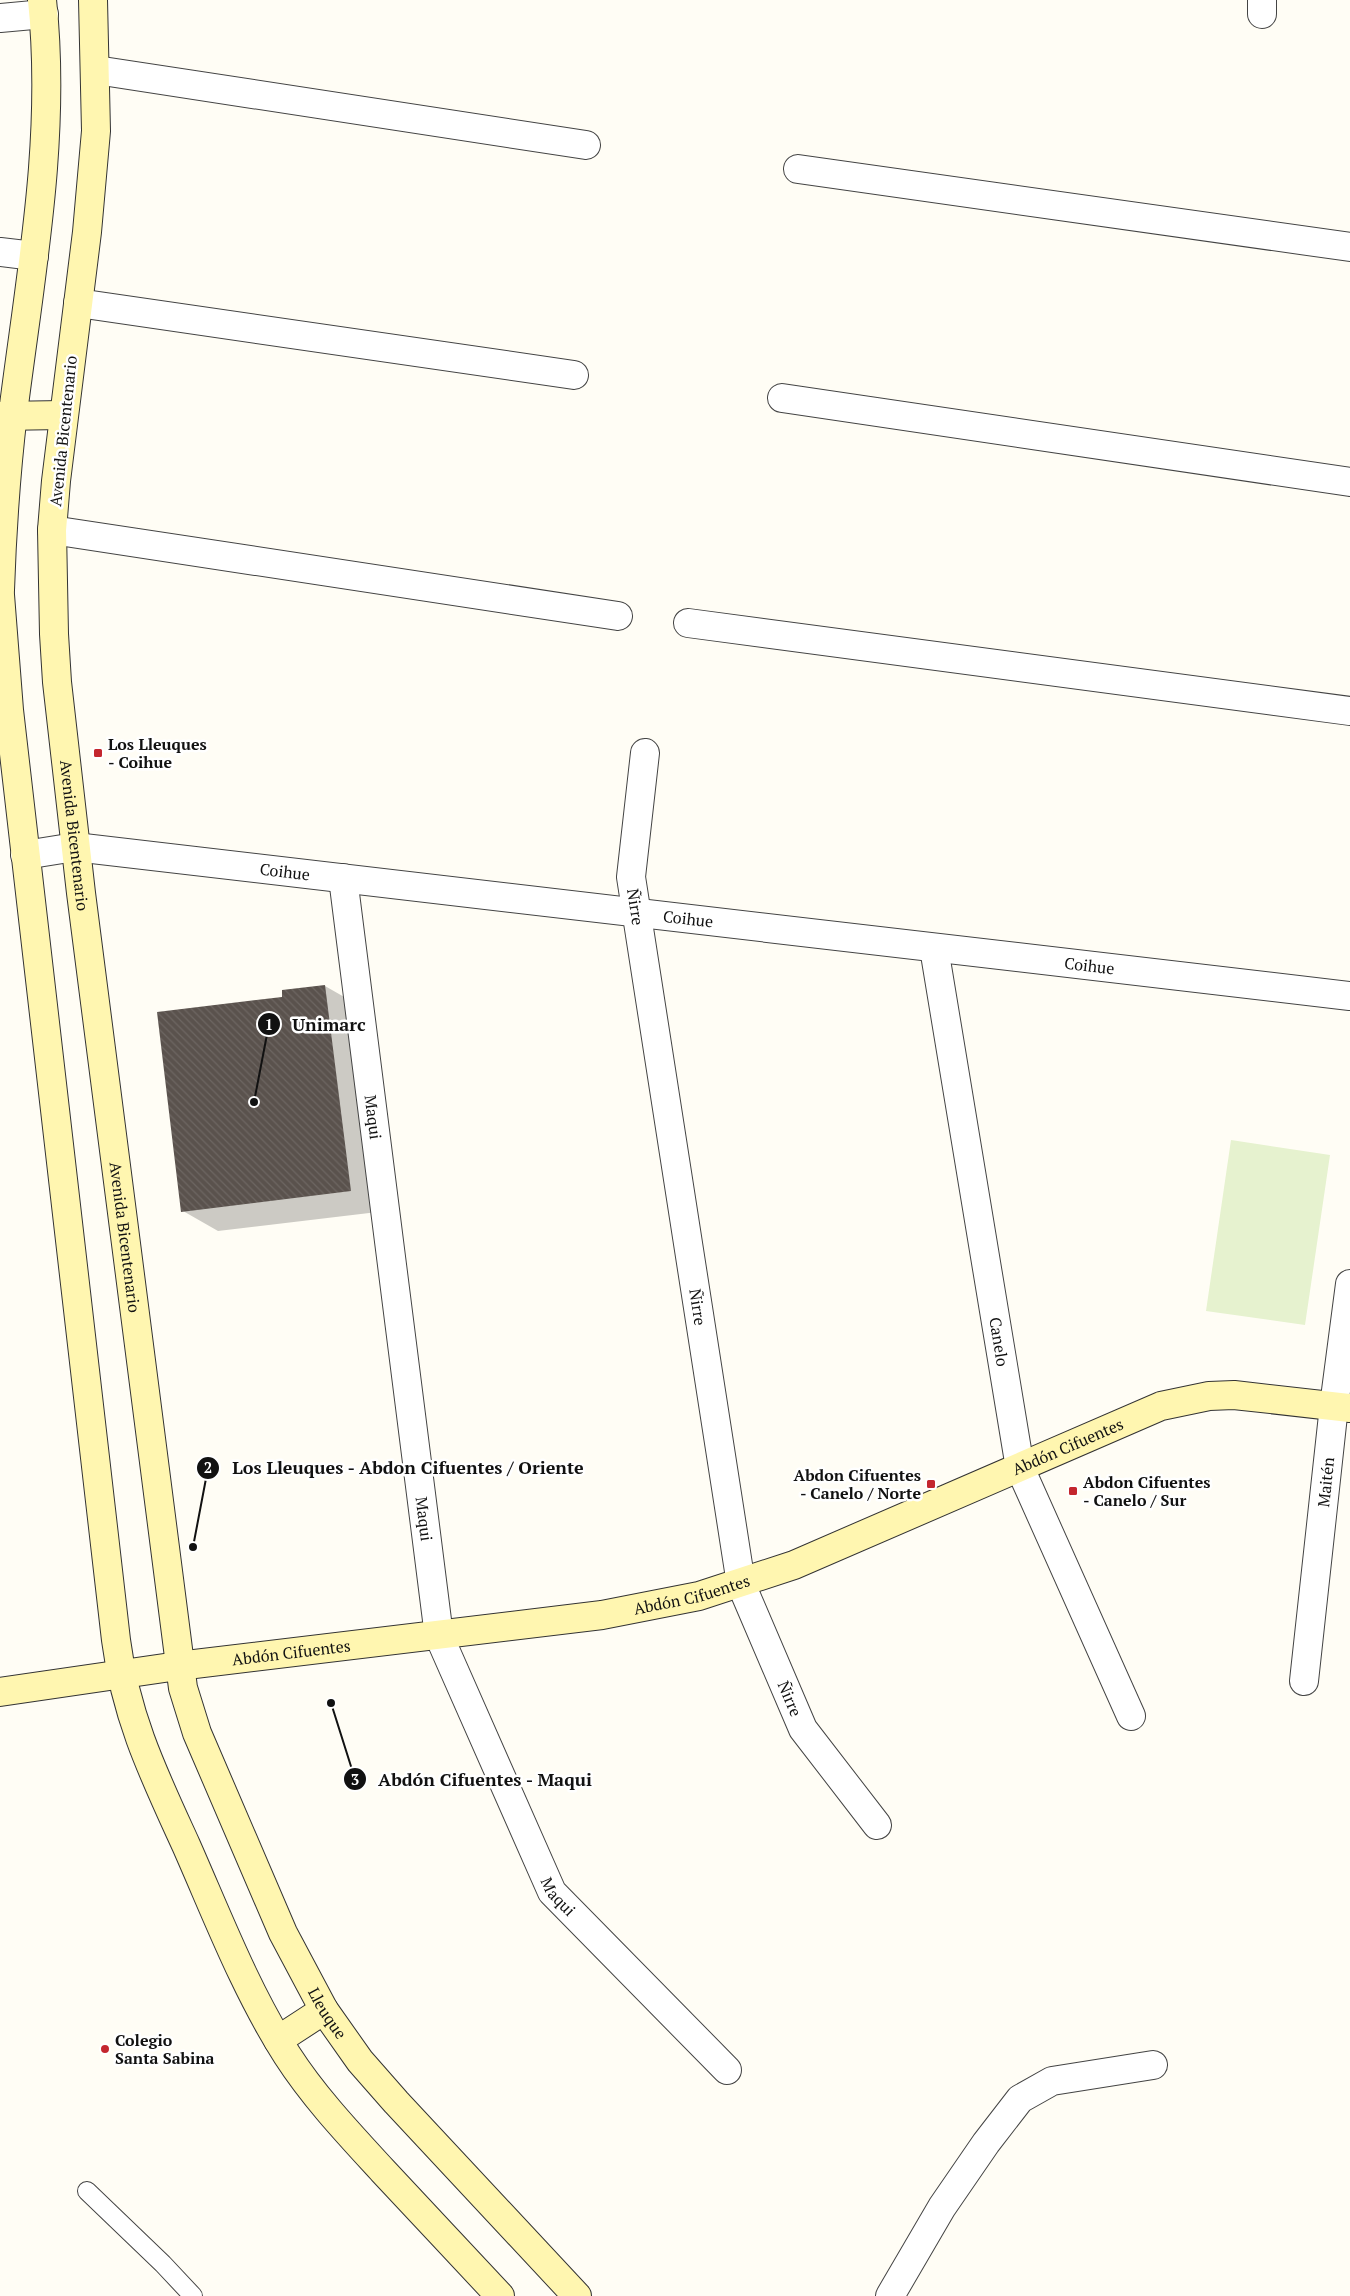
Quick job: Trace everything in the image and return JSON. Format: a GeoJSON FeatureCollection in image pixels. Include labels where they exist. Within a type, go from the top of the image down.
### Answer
{"type":"FeatureCollection","features":[{"type":"Feature","properties":{"kind":"main road","name":"Avenida Bicentenario"},"geometry":{"type":"LineString","coordinates":[[92,0],[96,70],[96,131],[78,303],[63,415],[52,530],[52,585],[56,672],[75,847],[178,1666]]}},
{"type":"Feature","properties":{"kind":"main road"},"geometry":{"type":"LineString","coordinates":[[0,590],[6,415],[34,256],[42,186],[46,118],[43,7]]}},
{"type":"Feature","properties":{"kind":"main road"},"geometry":{"type":"LineString","coordinates":[[6,415],[63,415]]}},
{"type":"Feature","properties":{"kind":"main road"},"geometry":{"type":"LineString","coordinates":[[0,595],[3,652],[25,854],[121,1676],[131,1716],[156,1780],[246,1980],[278,2040],[313,2092],[341,2125],[500,2296]]}},
{"type":"Feature","properties":{"kind":"main road","name":"Abdón Cifuentes"},"geometry":{"type":"LineString","coordinates":[[0,1692],[121,1676],[178,1666],[439,1636],[611,1613],[699,1596],[741,1584],[794,1565],[1161,1406],[1210,1396],[1234,1395],[1342,1407]]}},
{"type":"Feature","properties":{"kind":"main road","name":"Lleuque"},"geometry":{"type":"LineString","coordinates":[[178,1666],[188,1708],[197,1733],[283,1932],[324,2010],[360,2060],[396,2102],[577,2296]]}},
{"type":"Feature","properties":{"kind":"main road"},"geometry":{"type":"LineString","coordinates":[[278,2040],[324,2010]]}},
{"type":"Feature","properties":{"kind":"street"},"geometry":{"type":"LineString","coordinates":[[0,18],[43,7]]}},
{"type":"Feature","properties":{"kind":"street"},"geometry":{"type":"LineString","coordinates":[[96,70],[586,145]]}},
{"type":"Feature","properties":{"kind":"street"},"geometry":{"type":"LineString","coordinates":[[798,169],[1350,247]]}},
{"type":"Feature","properties":{"kind":"street"},"geometry":{"type":"LineString","coordinates":[[0,252],[34,256]]}},
{"type":"Feature","properties":{"kind":"street"},"geometry":{"type":"LineString","coordinates":[[78,303],[574,375]]}},
{"type":"Feature","properties":{"kind":"street"},"geometry":{"type":"LineString","coordinates":[[782,398],[1350,482]]}},
{"type":"Feature","properties":{"kind":"street"},"geometry":{"type":"LineString","coordinates":[[52,530],[618,616]]}},
{"type":"Feature","properties":{"kind":"street"},"geometry":{"type":"LineString","coordinates":[[688,624],[1350,711]]}},
{"type":"Feature","properties":{"kind":"street","name":"Ñirre"},"geometry":{"type":"LineString","coordinates":[[645,754],[631,877],[741,1584],[803,1729],[877,1825]]}},
{"type":"Feature","properties":{"kind":"street","name":"Coihue"},"geometry":{"type":"LineString","coordinates":[[25,854],[75,847],[1350,996]]}},
{"type":"Feature","properties":{"kind":"street","name":"Maqui"},"geometry":{"type":"LineString","coordinates":[[344,878],[439,1636],[552,1892],[727,2070]]}},
{"type":"Feature","properties":{"kind":"street","name":"Canelo"},"geometry":{"type":"LineString","coordinates":[[934,948],[1020,1468],[1131,1716]]}},
{"type":"Feature","properties":{"kind":"street","name":"Maitén"},"geometry":{"type":"LineString","coordinates":[[1304,1680],[1342,1407],[1350,1284]]}},
{"type":"Feature","properties":{"kind":"street"},"geometry":{"type":"LineString","coordinates":[[890,2296],[942,2207],[986,2143],[1020,2099],[1052,2081],[1152,2065]]}},
{"type":"Feature","properties":{"kind":"lane"},"geometry":{"type":"LineString","coordinates":[[87,2191],[163,2264],[193,2296]]}},
{"type":"Feature","properties":{"kind":"green space"},"geometry":{"type":"Polygon","coordinates":[[[1231,1140],[1330,1155],[1305,1325],[1206,1311],[1231,1140]]]}},
{"type":"Feature","properties":{"kind":"building"},"geometry":{"type":"Polygon","coordinates":[[[325,985],[351,1191],[181,1212],[157,1012],[282,997],[282,990],[325,985]]]}},
{"type":"Feature","properties":{"kind":"place","name":"Los Lleuques - Coihue"},"geometry":{"type":"Point","coordinates":[98,753]}},
{"type":"Feature","properties":{"kind":"place","name":"Unimarc"},"geometry":{"type":"Point","coordinates":[254,1102]}},
{"type":"Feature","properties":{"kind":"place","name":"Abdon Cifuentes - Canelo / Norte"},"geometry":{"type":"Point","coordinates":[931,1484]}},
{"type":"Feature","properties":{"kind":"place","name":"Abdon Cifuentes - Canelo / Sur"},"geometry":{"type":"Point","coordinates":[1073,1491]}},
{"type":"Feature","properties":{"kind":"place","name":"Los Lleuques - Abdon Cifuentes / Oriente"},"geometry":{"type":"Point","coordinates":[193,1547]}},
{"type":"Feature","properties":{"kind":"place","name":"Abdón Cifuentes - Maqui"},"geometry":{"type":"Point","coordinates":[331,1703]}},
{"type":"Feature","properties":{"kind":"place","name":"Colegio Santa Sabina"},"geometry":{"type":"Point","coordinates":[105,2049]}}]}
